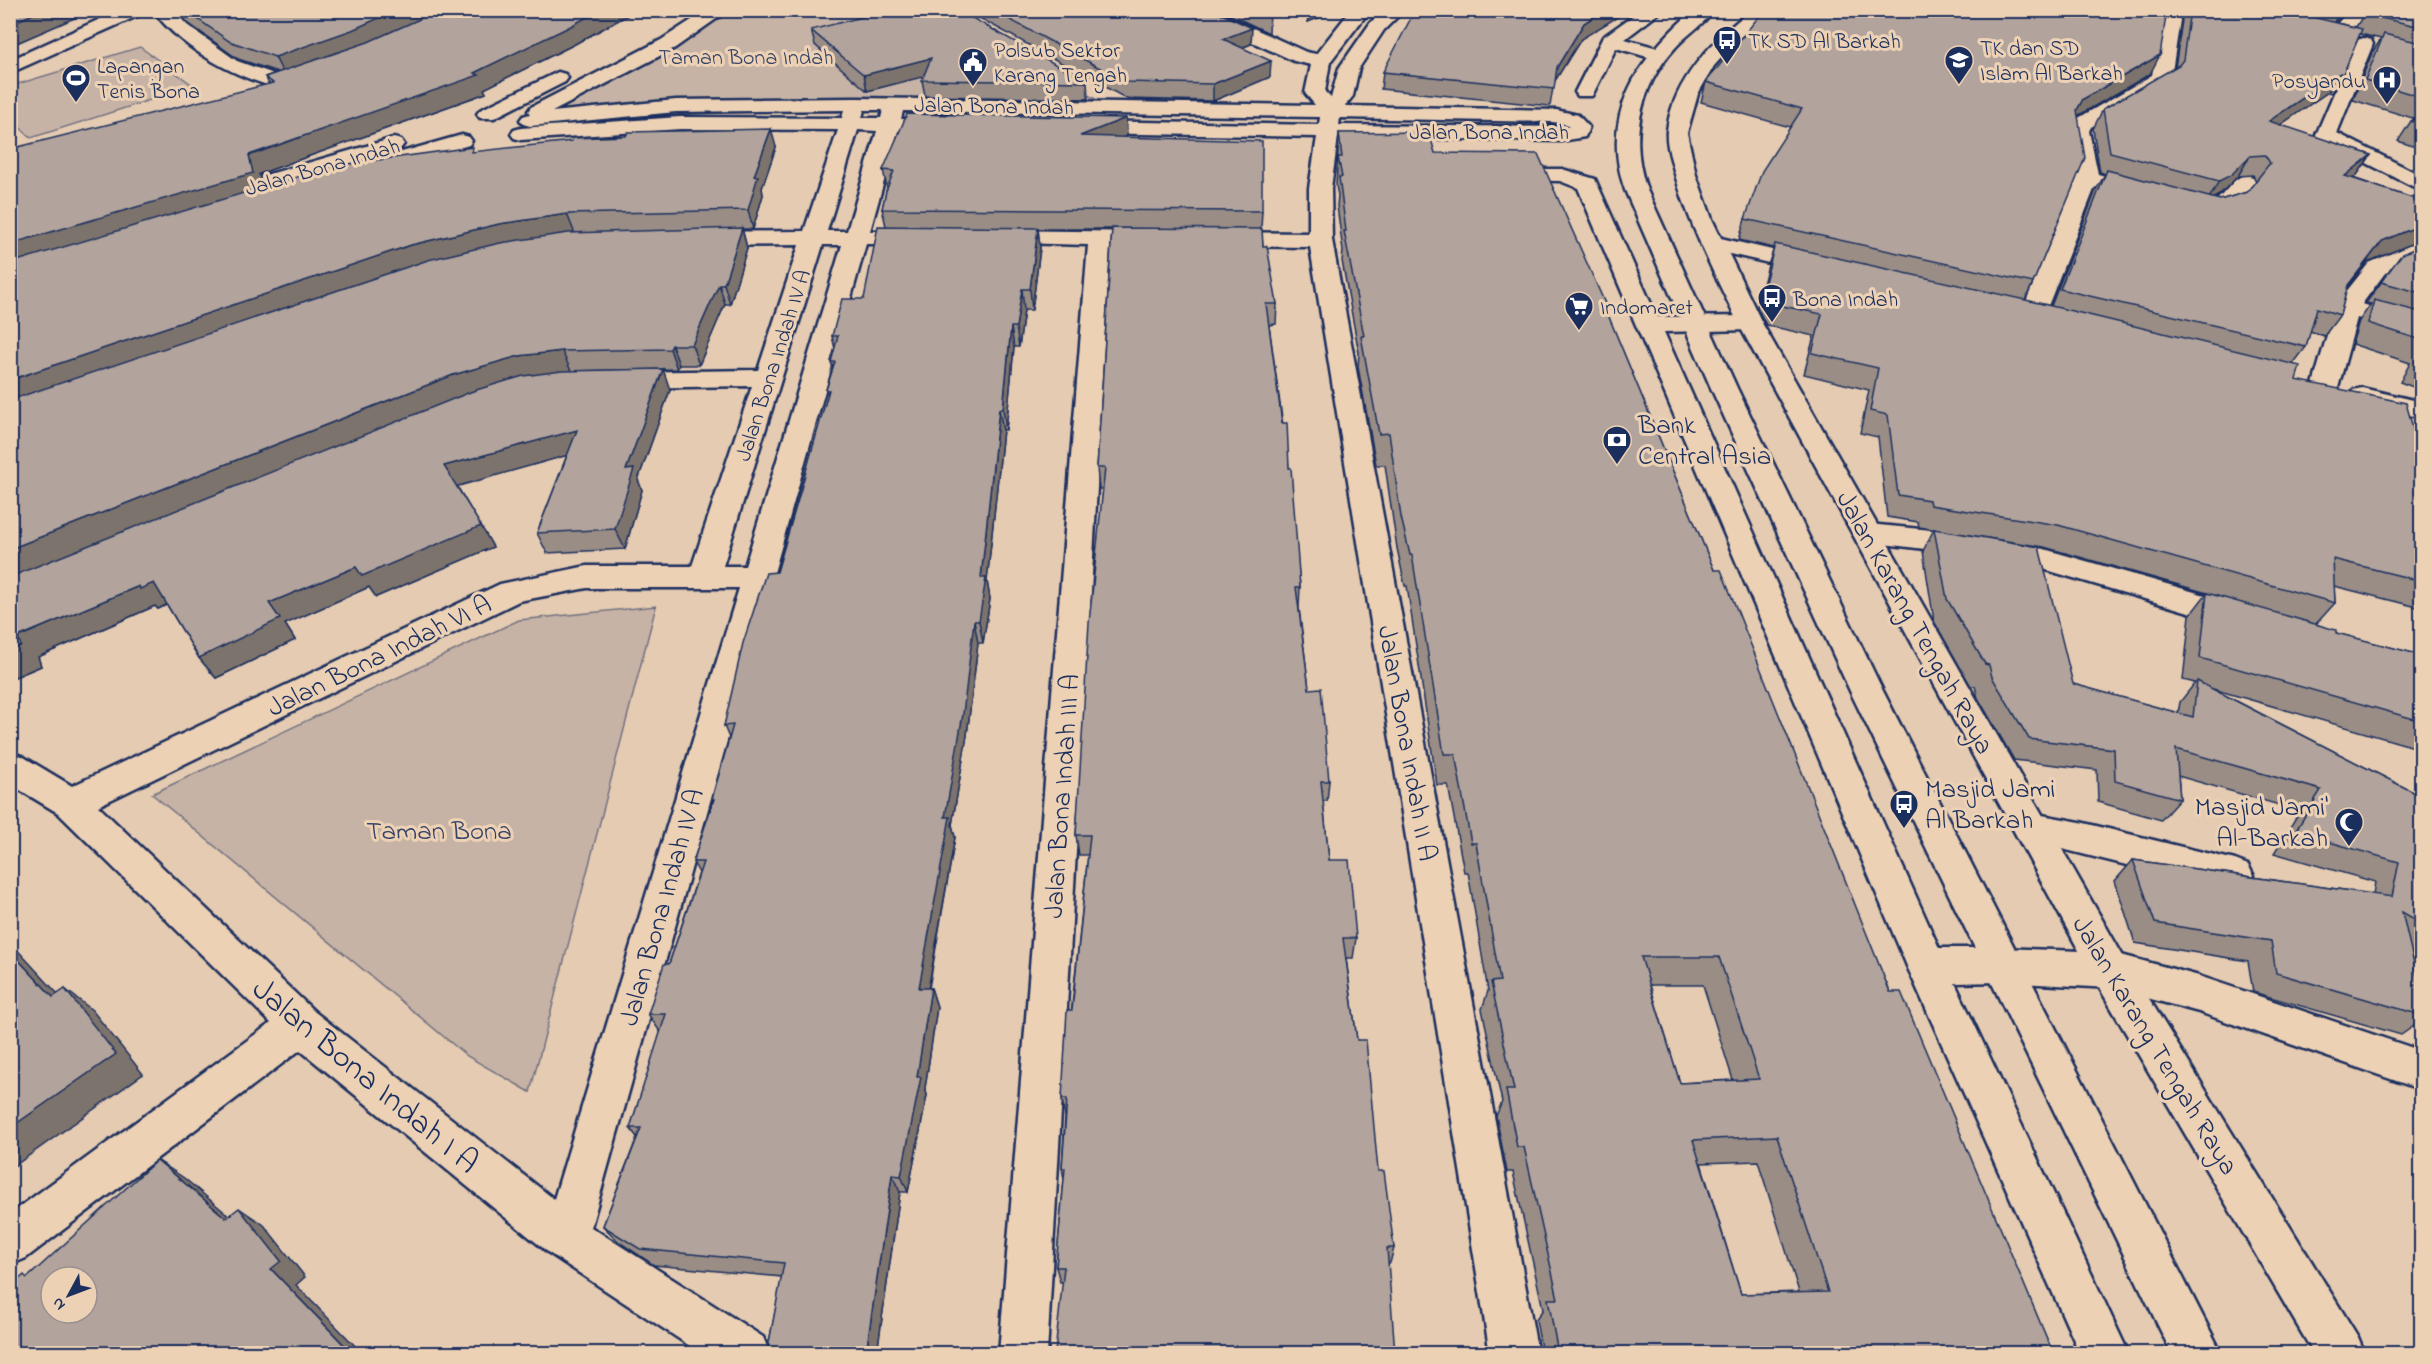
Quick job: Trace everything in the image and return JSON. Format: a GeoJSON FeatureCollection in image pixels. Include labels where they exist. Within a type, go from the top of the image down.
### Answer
{"type":"FeatureCollection","features":[{"type":"Feature","properties":{"kind":"street"},"geometry":{"type":"LineString","coordinates":[[10,67],[136,10]]}},
{"type":"Feature","properties":{"kind":"street"},"geometry":{"type":"LineString","coordinates":[[162,10],[181,29],[230,65],[293,81],[249,94]]}},
{"type":"Feature","properties":{"kind":"street"},"geometry":{"type":"LineString","coordinates":[[520,128],[548,108],[668,44],[720,10]]}},
{"type":"Feature","properties":{"kind":"street"},"geometry":{"type":"LineString","coordinates":[[1197,10],[1301,57],[1321,61]]}},
{"type":"Feature","properties":{"kind":"street"},"geometry":{"type":"LineString","coordinates":[[1330,121],[1315,93],[1321,61],[1361,10]]}},
{"type":"Feature","properties":{"kind":"street","name":"Jalan Bona Indah II A"},"geometry":{"type":"LineString","coordinates":[[1395,10],[1377,26],[1349,68],[1342,96],[1330,121],[1320,188],[1320,240],[1514,1353]]}},
{"type":"Feature","properties":{"kind":"street"},"geometry":{"type":"LineString","coordinates":[[1586,92],[1610,42],[1654,10]]}},
{"type":"Feature","properties":{"kind":"street"},"geometry":{"type":"LineString","coordinates":[[1705,10],[1658,54],[1636,87],[1627,127],[1630,174],[1694,324],[1831,622],[2001,965],[2198,1353]]}},
{"type":"Feature","properties":{"kind":"street","name":"Jalan Karang Tengah Raya"},"geometry":{"type":"LineString","coordinates":[[1763,10],[1741,26],[1714,52],[1701,70],[1689,88],[1676,133],[1686,178],[1712,243],[1750,323],[2110,970],[2341,1353]]}},
{"type":"Feature","properties":{"kind":"street"},"geometry":{"type":"LineString","coordinates":[[2031,316],[2088,177],[2079,131],[2082,124],[2161,78],[2170,20],[2166,10]]}},
{"type":"Feature","properties":{"kind":"street"},"geometry":{"type":"LineString","coordinates":[[2335,37],[2361,10]]}},
{"type":"Feature","properties":{"kind":"street"},"geometry":{"type":"LineString","coordinates":[[2314,32],[2387,49]]}},
{"type":"Feature","properties":{"kind":"street"},"geometry":{"type":"LineString","coordinates":[[1610,42],[1658,54]]}},
{"type":"Feature","properties":{"kind":"street"},"geometry":{"type":"LineString","coordinates":[[2364,44],[2326,135],[2421,185]]}},
{"type":"Feature","properties":{"kind":"street"},"geometry":{"type":"LineString","coordinates":[[472,128],[579,68]]}},
{"type":"Feature","properties":{"kind":"street"},"geometry":{"type":"LineString","coordinates":[[1091,90],[1122,106]]}},
{"type":"Feature","properties":{"kind":"street","name":"Jalan Bona Indah"},"geometry":{"type":"LineString","coordinates":[[209,208],[472,128],[510,112],[520,128],[853,114],[1122,106],[1330,121],[1560,135],[1578,133],[1579,127],[1568,117],[1552,116],[1330,121],[1056,126]]}},
{"type":"Feature","properties":{"kind":"street","name":"Jalan Bona Indah IV A"},"geometry":{"type":"LineString","coordinates":[[704,577],[853,114]]}},
{"type":"Feature","properties":{"kind":"street","name":"Jalan Bona Indah"},"geometry":{"type":"LineString","coordinates":[[891,114],[988,125]]}},
{"type":"Feature","properties":{"kind":"street","name":"Jalan Bona Indah IV A"},"geometry":{"type":"LineString","coordinates":[[565,1237],[891,114]]}},
{"type":"Feature","properties":{"kind":"street"},"geometry":{"type":"LineString","coordinates":[[1480,162],[1485,175],[1562,175],[1587,184],[1927,966],[2105,1353]]}},
{"type":"Feature","properties":{"kind":"street"},"geometry":{"type":"LineString","coordinates":[[2088,177],[2207,211],[2225,206],[2245,182]]}},
{"type":"Feature","properties":{"kind":"street"},"geometry":{"type":"LineString","coordinates":[[682,240],[855,236],[939,237]]}},
{"type":"Feature","properties":{"kind":"street"},"geometry":{"type":"LineString","coordinates":[[974,237],[1320,240]]}},
{"type":"Feature","properties":{"kind":"street","name":"Jalan Bona Indah III A"},"geometry":{"type":"LineString","coordinates":[[1023,1353],[1100,238]]}},
{"type":"Feature","properties":{"kind":"street"},"geometry":{"type":"LineString","coordinates":[[1712,243],[1838,272]]}},
{"type":"Feature","properties":{"kind":"street"},"geometry":{"type":"LineString","coordinates":[[2421,247],[2393,263],[2377,268],[2347,307],[2314,385],[2421,410]]}},
{"type":"Feature","properties":{"kind":"street"},"geometry":{"type":"LineString","coordinates":[[2347,307],[2421,329]]}},
{"type":"Feature","properties":{"kind":"street"},"geometry":{"type":"LineString","coordinates":[[1648,325],[1750,323]]}},
{"type":"Feature","properties":{"kind":"street"},"geometry":{"type":"LineString","coordinates":[[594,380],[768,378]]}},
{"type":"Feature","properties":{"kind":"street"},"geometry":{"type":"LineString","coordinates":[[1868,534],[1942,541],[2044,559],[2273,625]]}},
{"type":"Feature","properties":{"kind":"street","name":"Jalan Bona Indah VI A"},"geometry":{"type":"LineString","coordinates":[[71,803],[511,592],[587,577],[704,577]]}},
{"type":"Feature","properties":{"kind":"street"},"geometry":{"type":"LineString","coordinates":[[704,577],[756,577]]}},
{"type":"Feature","properties":{"kind":"street","name":"Jalan Bona Indah I A"},"geometry":{"type":"LineString","coordinates":[[10,766],[71,803],[301,1025],[565,1237],[746,1353]]}},
{"type":"Feature","properties":{"kind":"street"},"geometry":{"type":"LineString","coordinates":[[2031,828],[2080,837],[2235,876]]}},
{"type":"Feature","properties":{"kind":"street"},"geometry":{"type":"LineString","coordinates":[[1927,966],[2001,965],[2110,970],[2199,994],[2421,1071]]}},
{"type":"Feature","properties":{"kind":"street"},"geometry":{"type":"LineString","coordinates":[[10,1242],[301,1025]]}},
{"type":"Feature","properties":{"kind":"green space","name":"Taman Bona Indah"},"geometry":{"type":"Polygon","coordinates":[[[730,10],[933,11],[1099,101],[871,100],[544,114],[676,46],[730,10]]]}},
{"type":"Feature","properties":{"kind":"green space","name":"Lapangan Tenis Bona"},"geometry":{"type":"Polygon","coordinates":[[[140,47],[194,86],[31,138],[11,119],[11,86],[140,47]]]}},
{"type":"Feature","properties":{"kind":"green space","name":"Taman Bona"},"geometry":{"type":"Polygon","coordinates":[[[656,606],[530,1092],[467,1056],[152,794],[519,620],[656,606]]]}},
{"type":"Feature","properties":{"kind":"building"},"geometry":{"type":"Polygon","coordinates":[[[10,10],[42,10],[10,24],[10,10]]]}},
{"type":"Feature","properties":{"kind":"building"},"geometry":{"type":"Polygon","coordinates":[[[185,10],[397,10],[352,30],[275,57],[229,41],[185,10]]]}},
{"type":"Feature","properties":{"kind":"building"},"geometry":{"type":"Polygon","coordinates":[[[440,10],[600,10],[474,73],[479,75],[249,155],[253,173],[10,244],[10,153],[16,151],[14,148],[273,83],[265,77],[368,42],[440,10]]]}},
{"type":"Feature","properties":{"kind":"building"},"geometry":{"type":"Polygon","coordinates":[[[889,10],[958,10],[1087,82],[922,80],[931,58],[864,75],[811,30],[889,10]]]}},
{"type":"Feature","properties":{"kind":"building"},"geometry":{"type":"Polygon","coordinates":[[[992,10],[1213,10],[1252,28],[1223,39],[1271,61],[1213,84],[1126,82],[992,10]]]}},
{"type":"Feature","properties":{"kind":"building"},"geometry":{"type":"Polygon","coordinates":[[[1255,10],[1269,10],[1269,17],[1255,10]]]}},
{"type":"Feature","properties":{"kind":"building"},"geometry":{"type":"Polygon","coordinates":[[[1418,10],[1605,10],[1584,23],[1557,67],[1554,89],[1383,72],[1413,14],[1416,14],[1418,10]]]}},
{"type":"Feature","properties":{"kind":"building"},"geometry":{"type":"Polygon","coordinates":[[[1764,10],[2167,10],[2160,55],[2083,99],[2077,110],[2085,158],[2033,283],[1745,219],[1762,171],[1802,109],[1706,82],[1764,10]]]}},
{"type":"Feature","properties":{"kind":"building"},"geometry":{"type":"Polygon","coordinates":[[[2190,10],[2283,10],[2362,29],[2343,74],[2340,73],[2269,121],[2371,155],[2345,176],[2421,201],[2421,225],[2382,241],[2348,285],[2340,315],[2317,308],[2306,347],[2060,289],[2107,170],[2220,200],[2247,192],[2270,163],[2265,155],[2250,156],[2231,175],[2219,181],[2110,152],[2103,109],[2179,65],[2183,60],[2190,10]]]}},
{"type":"Feature","properties":{"kind":"building"},"geometry":{"type":"Polygon","coordinates":[[[2367,10],[2421,10],[2421,27],[2364,14],[2367,10]]]}},
{"type":"Feature","properties":{"kind":"building"},"geometry":{"type":"Polygon","coordinates":[[[2384,34],[2421,43],[2421,97],[2365,80],[2384,34]]]}},
{"type":"Feature","properties":{"kind":"building"},"geometry":{"type":"Polygon","coordinates":[[[907,114],[1126,118],[1080,136],[1262,141],[1262,211],[882,209],[894,171],[883,170],[907,114]]]}},
{"type":"Feature","properties":{"kind":"building"},"geometry":{"type":"Polygon","coordinates":[[[2421,115],[2421,125],[2411,121],[2421,115]]]}},
{"type":"Feature","properties":{"kind":"building"},"geometry":{"type":"Polygon","coordinates":[[[771,129],[754,176],[758,176],[748,210],[567,214],[499,224],[411,245],[10,380],[10,263],[334,166],[473,147],[472,152],[572,141],[573,138],[626,136],[628,132],[771,129]]]}},
{"type":"Feature","properties":{"kind":"building"},"geometry":{"type":"Polygon","coordinates":[[[1429,132],[1435,153],[1538,154],[1608,310],[1606,310],[1714,570],[1721,570],[1890,992],[1901,992],[2053,1353],[1558,1353],[1548,1299],[1558,1299],[1524,1147],[1517,1147],[1506,1090],[1514,1090],[1491,982],[1500,981],[1476,843],[1471,843],[1455,754],[1444,754],[1412,555],[1410,555],[1401,517],[1389,433],[1379,434],[1361,336],[1364,336],[1344,231],[1346,231],[1339,177],[1342,177],[1338,157],[1342,157],[1339,133],[1429,132]],[[1641,957],[1680,1083],[1759,1079],[1719,957],[1641,957]],[[1777,1136],[1693,1140],[1741,1294],[1828,1292],[1777,1136]]]}},
{"type":"Feature","properties":{"kind":"building"},"geometry":{"type":"Polygon","coordinates":[[[878,226],[1038,228],[1030,289],[1022,289],[1016,327],[1011,327],[1003,409],[999,409],[981,578],[986,578],[979,621],[974,621],[963,714],[945,817],[950,817],[919,988],[931,988],[917,1077],[921,1077],[901,1176],[892,1175],[866,1353],[767,1353],[784,1263],[640,1249],[603,1226],[641,1128],[630,1128],[666,1014],[648,1014],[664,964],[669,964],[703,862],[693,862],[714,799],[712,799],[733,725],[724,726],[743,643],[766,573],[777,572],[799,496],[829,390],[826,390],[835,362],[831,362],[838,336],[832,336],[842,299],[864,299],[878,226]]]}},
{"type":"Feature","properties":{"kind":"building"},"geometry":{"type":"Polygon","coordinates":[[[742,228],[724,284],[719,284],[692,345],[672,345],[670,349],[562,351],[519,356],[453,375],[10,549],[10,400],[428,260],[500,243],[568,233],[742,228]]]}},
{"type":"Feature","properties":{"kind":"building"},"geometry":{"type":"Polygon","coordinates":[[[1112,228],[1262,229],[1263,246],[1267,246],[1277,304],[1266,304],[1282,423],[1287,423],[1300,587],[1296,587],[1309,689],[1321,688],[1329,781],[1321,781],[1329,860],[1349,860],[1356,938],[1343,938],[1357,1040],[1366,1040],[1378,1171],[1384,1171],[1394,1248],[1387,1248],[1395,1353],[1055,1353],[1064,1267],[1056,1267],[1065,1168],[1062,1168],[1067,1099],[1062,1099],[1067,1010],[1072,1010],[1090,835],[1076,835],[1089,623],[1105,468],[1097,468],[1112,228]]]}},
{"type":"Feature","properties":{"kind":"building"},"geometry":{"type":"Polygon","coordinates":[[[1775,244],[2043,304],[2300,366],[2296,380],[2406,403],[2421,457],[2421,581],[2333,559],[2335,603],[2058,525],[1930,505],[1929,500],[1898,495],[1888,415],[1870,411],[1878,368],[1812,353],[1822,314],[1773,304],[1764,286],[1775,244]]]}},
{"type":"Feature","properties":{"kind":"building"},"geometry":{"type":"Polygon","coordinates":[[[2421,246],[2421,293],[2381,282],[2402,254],[2421,246]]]}},
{"type":"Feature","properties":{"kind":"building"},"geometry":{"type":"Polygon","coordinates":[[[2374,300],[2421,312],[2421,340],[2368,323],[2374,300]]]}},
{"type":"Feature","properties":{"kind":"building"},"geometry":{"type":"Polygon","coordinates":[[[663,369],[626,470],[634,469],[615,529],[537,533],[577,430],[444,466],[481,526],[362,576],[356,567],[269,603],[280,619],[199,658],[154,583],[140,589],[139,586],[18,637],[21,646],[10,650],[10,577],[473,391],[523,376],[562,371],[663,369]]]}},
{"type":"Feature","properties":{"kind":"building"},"geometry":{"type":"Polygon","coordinates":[[[1934,529],[2039,547],[2073,684],[2193,717],[2197,681],[2421,796],[2421,923],[2402,912],[2421,993],[2421,1015],[2276,973],[2271,941],[2155,923],[2133,860],[2392,897],[2399,862],[2295,832],[2321,790],[2176,749],[2180,799],[2115,781],[2114,749],[2029,739],[1992,677],[1989,665],[1985,664],[1947,599],[1934,529]]]}},
{"type":"Feature","properties":{"kind":"building"},"geometry":{"type":"Polygon","coordinates":[[[2207,593],[2336,630],[2336,633],[2421,655],[2421,721],[2200,658],[2207,593]]]}},
{"type":"Feature","properties":{"kind":"building"},"geometry":{"type":"Polygon","coordinates":[[[10,951],[53,997],[65,989],[116,1054],[10,1128],[10,951]]]}},
{"type":"Feature","properties":{"kind":"building"},"geometry":{"type":"Polygon","coordinates":[[[157,1160],[226,1218],[239,1208],[281,1261],[271,1269],[348,1349],[357,1353],[10,1353],[10,1287],[24,1275],[27,1278],[39,1267],[39,1325],[99,1325],[99,1265],[41,1265],[157,1160]]]}},
{"type":"Feature","properties":{"kind":"place","name":"TK SD Al Barkah"},"geometry":{"type":"Point","coordinates":[1727,66]}},
{"type":"Feature","properties":{"kind":"place","name":"TK dan SD Islam Al Barkah"},"geometry":{"type":"Point","coordinates":[1959,86]}},
{"type":"Feature","properties":{"kind":"place","name":"Polsub Sektor Karang Tengah"},"geometry":{"type":"Point","coordinates":[973,88]}},
{"type":"Feature","properties":{"kind":"place","name":"Lapangan Tenis Bona"},"geometry":{"type":"Point","coordinates":[76,104]}},
{"type":"Feature","properties":{"kind":"place","name":"Posyandu"},"geometry":{"type":"Point","coordinates":[2387,106]}},
{"type":"Feature","properties":{"kind":"place","name":"Bona Indah"},"geometry":{"type":"Point","coordinates":[1772,324]}},
{"type":"Feature","properties":{"kind":"place","name":"Indomaret"},"geometry":{"type":"Point","coordinates":[1579,332]}},
{"type":"Feature","properties":{"kind":"place","name":"Bank Central Asia"},"geometry":{"type":"Point","coordinates":[1617,466]}},
{"type":"Feature","properties":{"kind":"place","name":"Masjid Jami Al Barkah"},"geometry":{"type":"Point","coordinates":[1904,830]}},
{"type":"Feature","properties":{"kind":"place","name":"Masjid Jami' Al-Barkah"},"geometry":{"type":"Point","coordinates":[2349,848]}}]}
